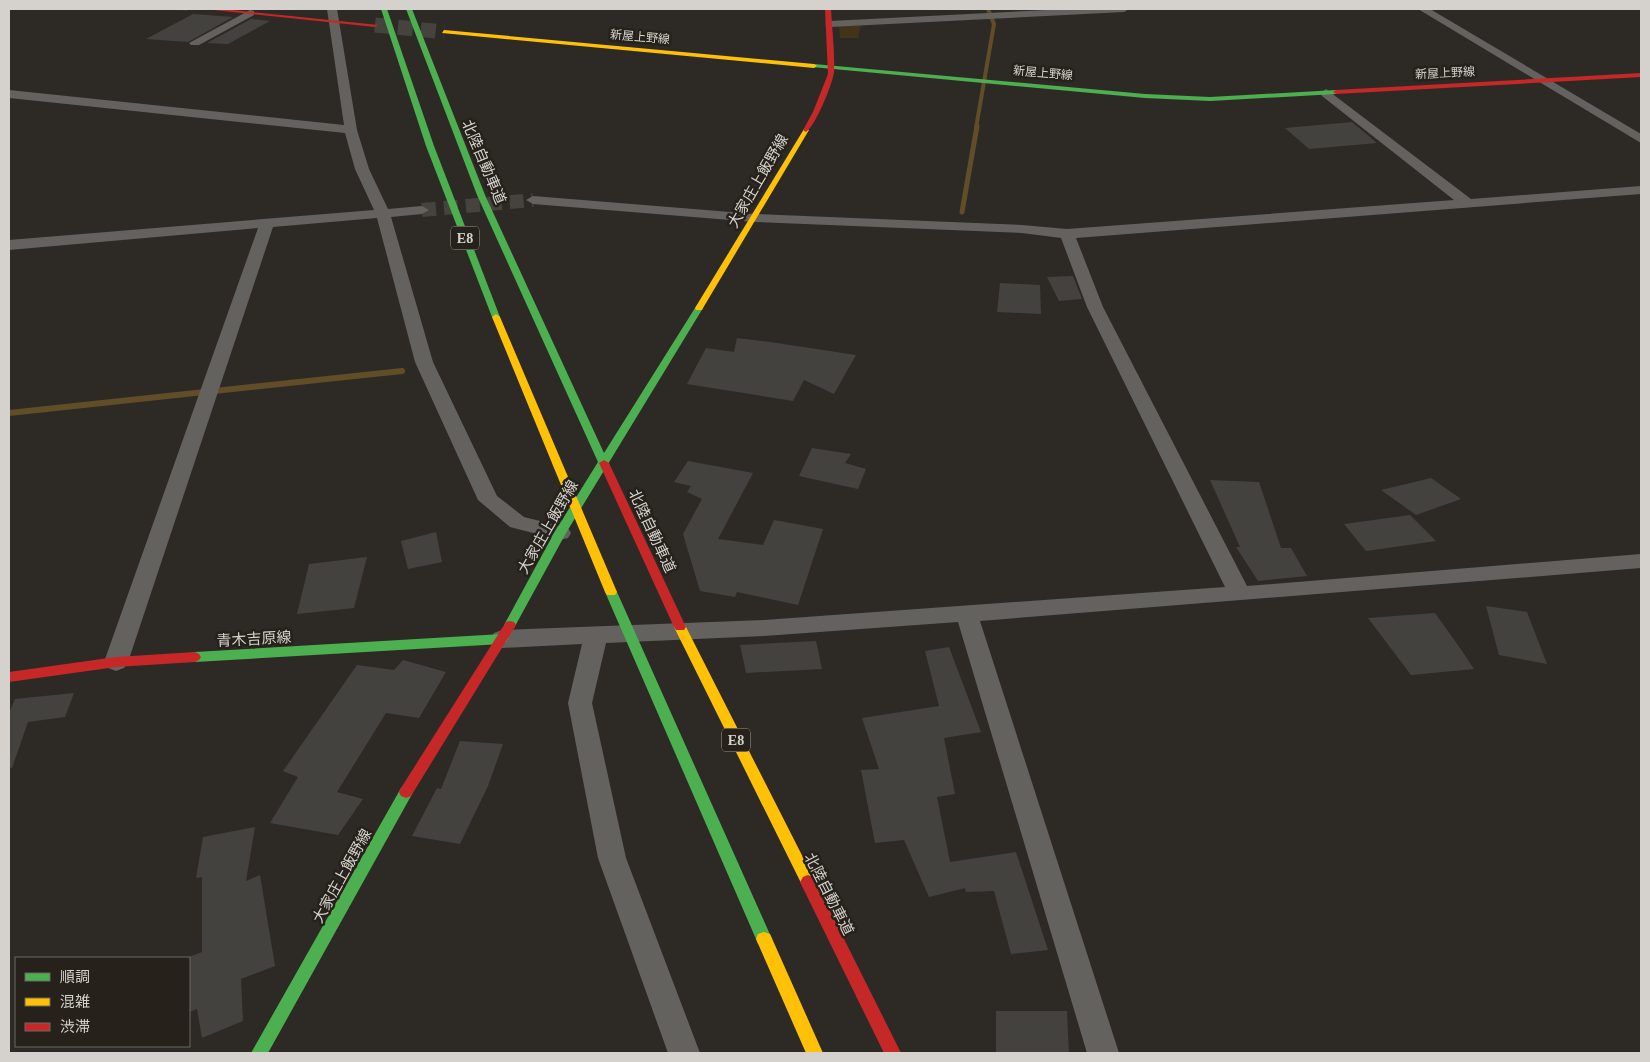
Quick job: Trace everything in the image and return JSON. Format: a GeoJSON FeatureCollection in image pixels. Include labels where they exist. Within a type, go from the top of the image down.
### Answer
{"type":"FeatureCollection","features":[{"type":"Feature","properties":{"kind":"main road"},"geometry":{"type":"LineString","coordinates":[[208,9],[250,13],[333,15],[375,25]]}},
{"type":"Feature","properties":{"kind":"main road","name":"E8"},"geometry":{"type":"LineString","coordinates":[[384,9],[394,45],[451,202],[556,465],[717,835],[815,1053]]}},
{"type":"Feature","properties":{"kind":"main road","name":"北陸自動車道"},"geometry":{"type":"LineString","coordinates":[[409,9],[448,114],[481,195],[669,603],[893,1053]]}},
{"type":"Feature","properties":{"kind":"main road","name":"大家庄上飯野線"},"geometry":{"type":"LineString","coordinates":[[259,1053],[417,773],[502,639],[560,533],[755,218],[816,112],[832,74],[828,9]]}},
{"type":"Feature","properties":{"kind":"main road","name":"新屋上野線"},"geometry":{"type":"LineString","coordinates":[[444,32],[831,68],[1154,96],[1210,99],[1641,75]]}},
{"type":"Feature","properties":{"kind":"main road","name":"青木吉原線"},"geometry":{"type":"LineString","coordinates":[[9,677],[116,662],[502,639]]}},
{"type":"Feature","properties":{"kind":"street"},"geometry":{"type":"LineString","coordinates":[[830,24],[975,12],[1124,9]]}},
{"type":"Feature","properties":{"kind":"street"},"geometry":{"type":"LineString","coordinates":[[1423,9],[1641,139]]}},
{"type":"Feature","properties":{"kind":"street"},"geometry":{"type":"LineString","coordinates":[[196,43],[250,13]]}},
{"type":"Feature","properties":{"kind":"street"},"geometry":{"type":"LineString","coordinates":[[333,15],[351,130],[362,169],[383,214],[424,362],[488,500],[517,522],[560,533]]}},
{"type":"Feature","properties":{"kind":"street"},"geometry":{"type":"LineString","coordinates":[[9,94],[351,130]]}},
{"type":"Feature","properties":{"kind":"street"},"geometry":{"type":"LineString","coordinates":[[1326,94],[1467,203]]}},
{"type":"Feature","properties":{"kind":"street"},"geometry":{"type":"LineString","coordinates":[[533,200],[755,218],[1022,229],[1067,234],[1641,190]]}},
{"type":"Feature","properties":{"kind":"street"},"geometry":{"type":"LineString","coordinates":[[9,245],[422,210]]}},
{"type":"Feature","properties":{"kind":"street"},"geometry":{"type":"LineString","coordinates":[[116,662],[267,224]]}},
{"type":"Feature","properties":{"kind":"street"},"geometry":{"type":"LineString","coordinates":[[1067,234],[1094,307],[1240,594]]}},
{"type":"Feature","properties":{"kind":"street"},"geometry":{"type":"LineString","coordinates":[[502,639],[764,628],[966,612],[1240,594],[1641,561]]}},
{"type":"Feature","properties":{"kind":"street"},"geometry":{"type":"LineString","coordinates":[[966,612],[1103,1053]]}},
{"type":"Feature","properties":{"kind":"street"},"geometry":{"type":"LineString","coordinates":[[596,635],[580,704],[612,858],[684,1053]]}},
{"type":"Feature","properties":{"kind":"shaded area"},"geometry":{"type":"Polygon","coordinates":[[[861,25],[858,38],[840,38],[839,26],[861,25]]]}},
{"type":"Feature","properties":{"kind":"building"},"geometry":{"type":"Polygon","coordinates":[[[193,14],[233,17],[188,42],[146,39],[193,14]]]}},
{"type":"Feature","properties":{"kind":"building"},"geometry":{"type":"Polygon","coordinates":[[[251,19],[270,21],[228,44],[207,43],[251,19]]]}},
{"type":"Feature","properties":{"kind":"building"},"geometry":{"type":"Polygon","coordinates":[[[1352,122],[1377,143],[1309,149],[1285,128],[1352,122]]]}},
{"type":"Feature","properties":{"kind":"building"},"geometry":{"type":"Polygon","coordinates":[[[1073,276],[1082,299],[1059,301],[1047,277],[1073,276]]]}},
{"type":"Feature","properties":{"kind":"building"},"geometry":{"type":"Polygon","coordinates":[[[1000,283],[1040,285],[1041,314],[997,312],[1000,283]]]}},
{"type":"Feature","properties":{"kind":"building"},"geometry":{"type":"Polygon","coordinates":[[[737,338],[856,355],[834,394],[804,380],[793,401],[687,384],[706,348],[734,352],[737,338]]]}},
{"type":"Feature","properties":{"kind":"building"},"geometry":{"type":"Polygon","coordinates":[[[812,448],[851,454],[845,463],[866,469],[858,489],[799,476],[812,448]]]}},
{"type":"Feature","properties":{"kind":"building"},"geometry":{"type":"Polygon","coordinates":[[[688,461],[753,473],[718,539],[763,545],[774,520],[823,529],[798,605],[737,592],[735,597],[700,591],[683,534],[702,499],[687,492],[691,486],[674,482],[688,461]]]}},
{"type":"Feature","properties":{"kind":"building"},"geometry":{"type":"Polygon","coordinates":[[[1431,478],[1461,499],[1416,515],[1381,490],[1431,478]]]}},
{"type":"Feature","properties":{"kind":"building"},"geometry":{"type":"Polygon","coordinates":[[[1210,480],[1259,482],[1281,548],[1291,548],[1307,576],[1258,581],[1236,547],[1240,547],[1210,480]]]}},
{"type":"Feature","properties":{"kind":"building"},"geometry":{"type":"Polygon","coordinates":[[[1410,515],[1436,541],[1366,551],[1344,524],[1410,515]]]}},
{"type":"Feature","properties":{"kind":"building"},"geometry":{"type":"Polygon","coordinates":[[[436,532],[442,562],[408,569],[401,541],[436,532]]]}},
{"type":"Feature","properties":{"kind":"building"},"geometry":{"type":"Polygon","coordinates":[[[367,557],[354,608],[297,614],[309,564],[367,557]]]}},
{"type":"Feature","properties":{"kind":"building"},"geometry":{"type":"Polygon","coordinates":[[[1486,606],[1527,612],[1547,664],[1499,655],[1486,606]]]}},
{"type":"Feature","properties":{"kind":"building"},"geometry":{"type":"Polygon","coordinates":[[[1435,613],[1474,669],[1411,675],[1368,618],[1435,613]]]}},
{"type":"Feature","properties":{"kind":"building"},"geometry":{"type":"Polygon","coordinates":[[[816,641],[822,669],[746,673],[740,645],[816,641]]]}},
{"type":"Feature","properties":{"kind":"building"},"geometry":{"type":"Polygon","coordinates":[[[949,647],[981,732],[944,738],[955,794],[937,797],[950,862],[1016,852],[1048,950],[1011,954],[994,891],[966,892],[965,888],[929,897],[904,840],[875,843],[861,770],[879,769],[862,718],[939,706],[925,651],[949,647]]]}},
{"type":"Feature","properties":{"kind":"building"},"geometry":{"type":"Polygon","coordinates":[[[403,660],[446,672],[419,718],[386,713],[337,792],[363,799],[338,835],[270,823],[298,777],[283,771],[357,665],[394,670],[403,660]]]}},
{"type":"Feature","properties":{"kind":"building"},"geometry":{"type":"Polygon","coordinates":[[[74,693],[65,717],[28,722],[12,768],[9,767],[9,713],[15,699],[74,693]]]}},
{"type":"Feature","properties":{"kind":"building"},"geometry":{"type":"Polygon","coordinates":[[[460,741],[503,744],[488,786],[460,844],[412,836],[437,788],[441,789],[460,741]]]}},
{"type":"Feature","properties":{"kind":"building"},"geometry":{"type":"Polygon","coordinates":[[[255,827],[246,881],[260,875],[275,966],[241,979],[243,1021],[202,1038],[197,1009],[190,1012],[189,957],[202,952],[202,877],[196,878],[203,837],[255,827]]]}},
{"type":"Feature","properties":{"kind":"building"},"geometry":{"type":"Polygon","coordinates":[[[996,1011],[1067,1011],[1069,1053],[996,1053],[996,1011]]]}},
{"type":"Feature","properties":{"kind":"waterway"},"geometry":{"type":"LineString","coordinates":[[976,128],[994,24],[988,9]]}},
{"type":"Feature","properties":{"kind":"waterway"},"geometry":{"type":"LineString","coordinates":[[962,212],[977,126]]}},
{"type":"Feature","properties":{"kind":"waterway"},"geometry":{"type":"LineString","coordinates":[[9,413],[402,371]]}},
{"type":"Feature","properties":{"kind":"tunnel"},"geometry":{"type":"LineString","coordinates":[[375,25],[444,32]]}},
{"type":"Feature","properties":{"kind":"tunnel"},"geometry":{"type":"LineString","coordinates":[[422,210],[533,200]]}},
{"type":"Feature","properties":{"kind":"traffic: fast"},"geometry":{"type":"LineString","coordinates":[[384,9],[430,146],[496,317]]}},
{"type":"Feature","properties":{"kind":"traffic: fast"},"geometry":{"type":"LineString","coordinates":[[409,9],[481,195],[604,463]]}},
{"type":"Feature","properties":{"kind":"traffic: fast"},"geometry":{"type":"LineString","coordinates":[[814,66],[1145,96],[1210,99],[1336,92]]}},
{"type":"Feature","properties":{"kind":"traffic: fast"},"geometry":{"type":"LineString","coordinates":[[510,625],[560,533],[699,308]]}},
{"type":"Feature","properties":{"kind":"traffic: fast"},"geometry":{"type":"LineString","coordinates":[[611,592],[764,939]]}},
{"type":"Feature","properties":{"kind":"traffic: fast"},"geometry":{"type":"LineString","coordinates":[[195,657],[502,639]]}},
{"type":"Feature","properties":{"kind":"traffic: fast"},"geometry":{"type":"LineString","coordinates":[[259,1053],[406,792]]}},
{"type":"Feature","properties":{"kind":"traffic: slow"},"geometry":{"type":"LineString","coordinates":[[444,32],[814,66]]}},
{"type":"Feature","properties":{"kind":"traffic: slow"},"geometry":{"type":"LineString","coordinates":[[699,308],[806,130]]}},
{"type":"Feature","properties":{"kind":"traffic: slow"},"geometry":{"type":"LineString","coordinates":[[496,317],[611,592]]}},
{"type":"Feature","properties":{"kind":"traffic: slow"},"geometry":{"type":"LineString","coordinates":[[680,627],[808,882]]}},
{"type":"Feature","properties":{"kind":"traffic: slow"},"geometry":{"type":"LineString","coordinates":[[764,939],[815,1053]]}},
{"type":"Feature","properties":{"kind":"traffic: jam"},"geometry":{"type":"LineString","coordinates":[[208,9],[375,25]]}},
{"type":"Feature","properties":{"kind":"traffic: jam"},"geometry":{"type":"LineString","coordinates":[[806,130],[816,112],[831,74],[828,9]]}},
{"type":"Feature","properties":{"kind":"traffic: jam"},"geometry":{"type":"LineString","coordinates":[[1336,92],[1641,75]]}},
{"type":"Feature","properties":{"kind":"traffic: jam"},"geometry":{"type":"LineString","coordinates":[[604,463],[680,627]]}},
{"type":"Feature","properties":{"kind":"traffic: jam"},"geometry":{"type":"LineString","coordinates":[[406,792],[510,625]]}},
{"type":"Feature","properties":{"kind":"traffic: jam"},"geometry":{"type":"LineString","coordinates":[[9,677],[116,662],[195,657]]}},
{"type":"Feature","properties":{"kind":"traffic: jam"},"geometry":{"type":"LineString","coordinates":[[808,882],[893,1053]]}}]}
